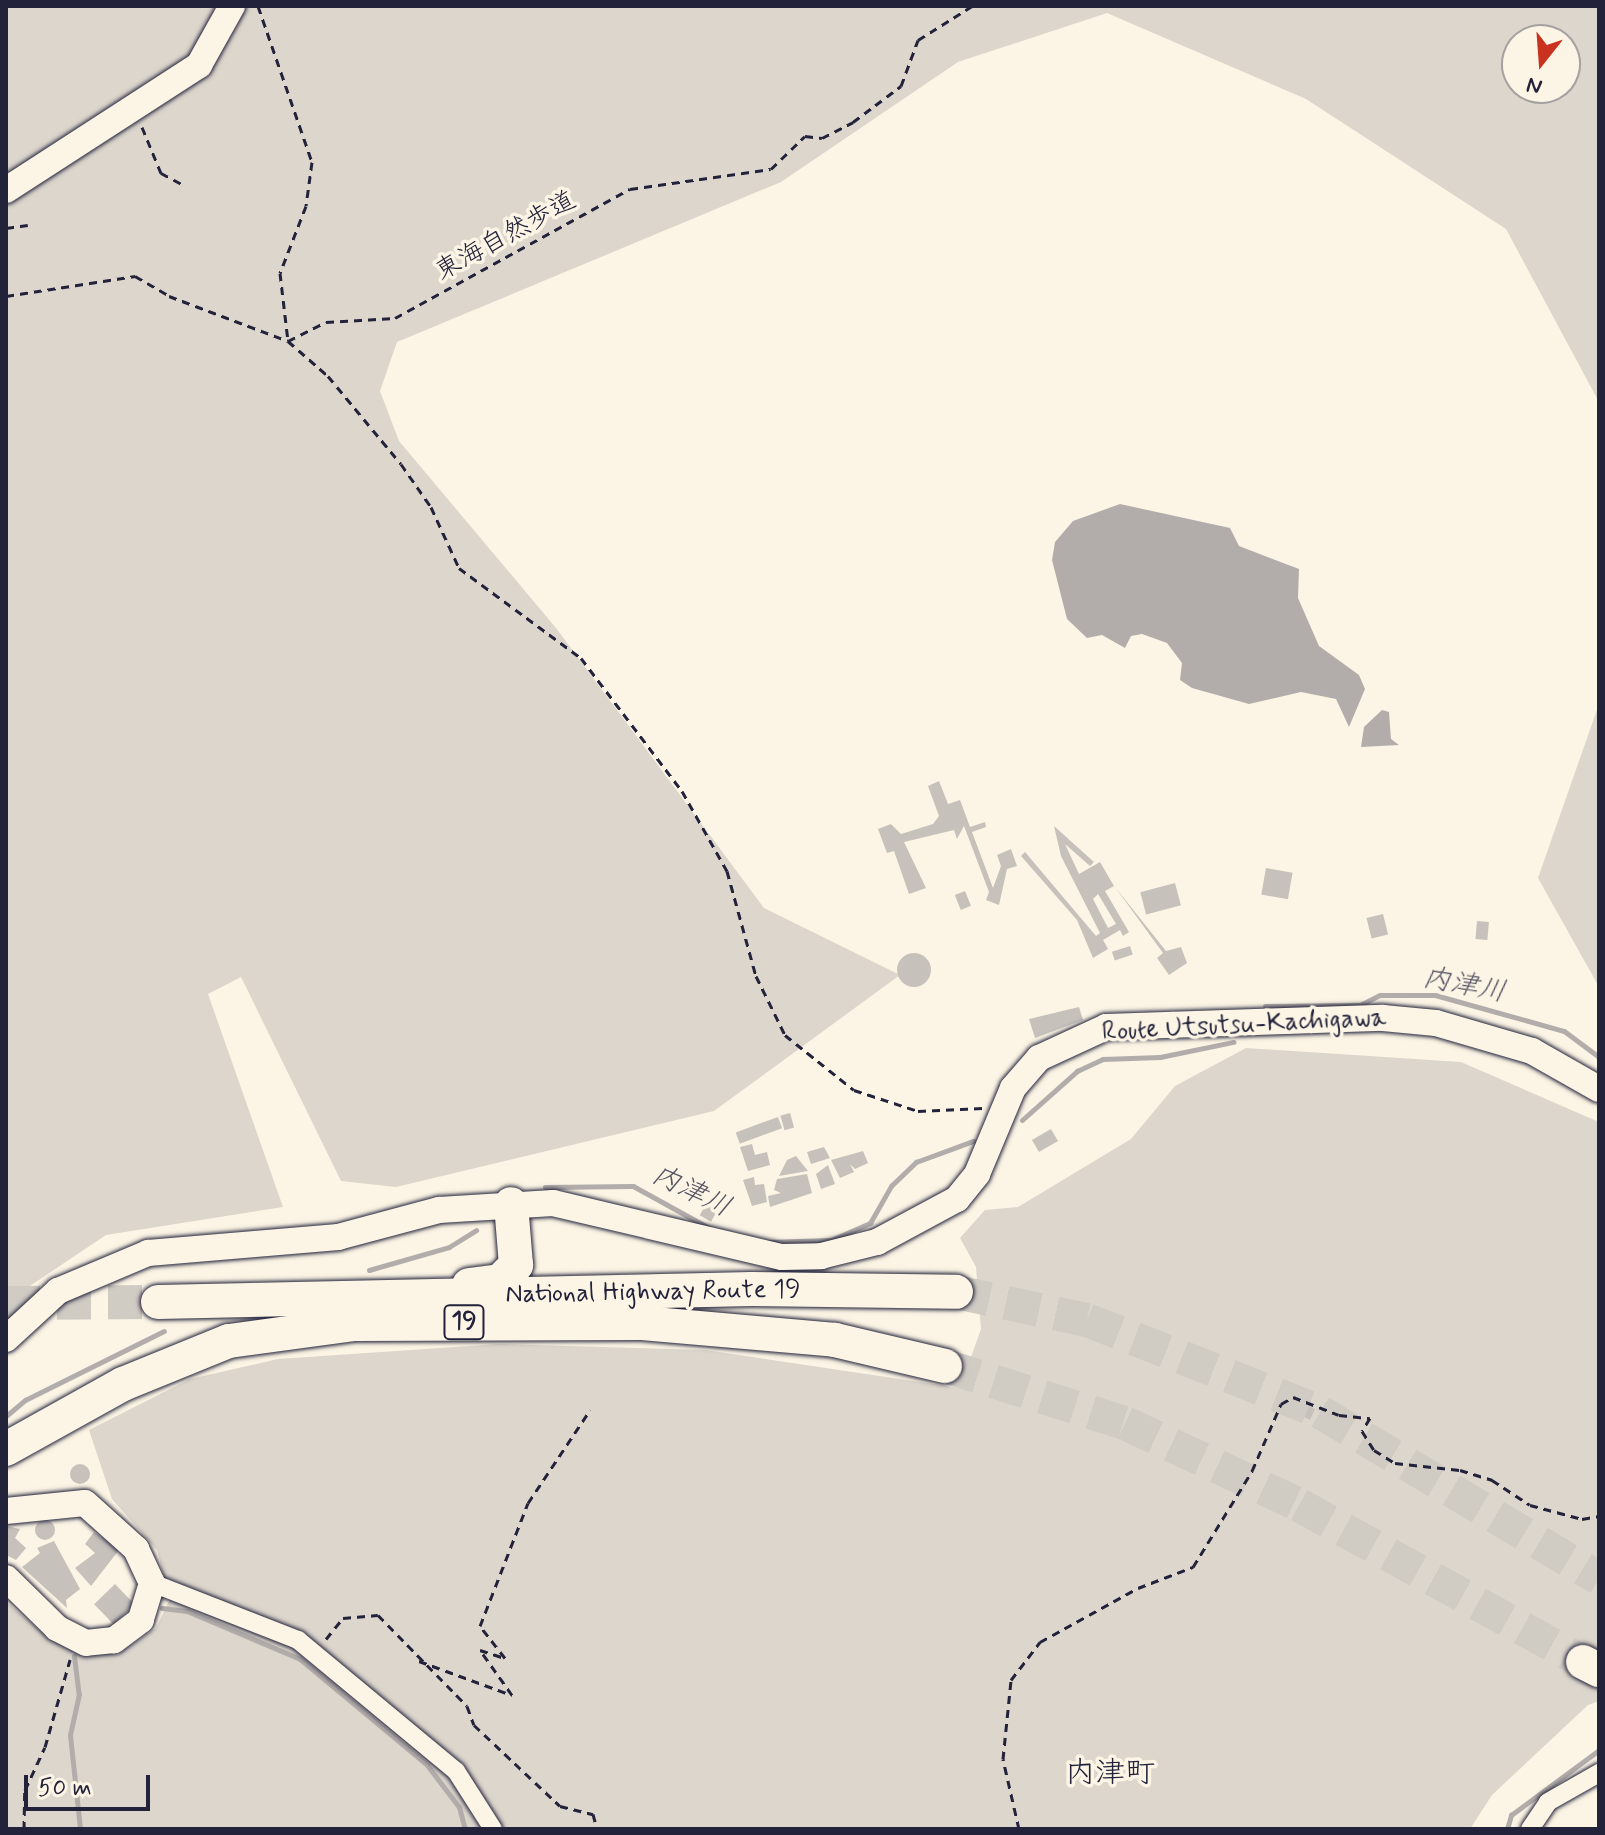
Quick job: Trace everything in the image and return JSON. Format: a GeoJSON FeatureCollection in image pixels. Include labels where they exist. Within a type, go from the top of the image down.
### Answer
{"type":"FeatureCollection","features":[{"type":"Feature","properties":{"kind":"highway"},"geometry":{"type":"LineString","coordinates":[[397,1298],[417,1287],[500,1281],[516,1265],[511,1204]]}},
{"type":"Feature","properties":{"kind":"highway"},"geometry":{"type":"LineString","coordinates":[[516,1265],[540,1282],[600,1283],[619,1294]]}},
{"type":"Feature","properties":{"kind":"highway","name":"National Highway Route 19"},"geometry":{"type":"LineString","coordinates":[[158,1302],[956,1292]]}},
{"type":"Feature","properties":{"kind":"highway","name":"National Highway Route 19"},"geometry":{"type":"LineString","coordinates":[[6,1449],[123,1384],[215,1346],[353,1324],[642,1323],[835,1340],[945,1366]]}},
{"type":"Feature","properties":{"kind":"main road"},"geometry":{"type":"LineString","coordinates":[[6,190],[199,65],[232,6]]}},
{"type":"Feature","properties":{"kind":"main road","name":"Route Utsutsu-Kachigawa"},"geometry":{"type":"LineString","coordinates":[[6,1339],[58,1291],[148,1253],[338,1237],[439,1210],[553,1203],[619,1214],[740,1251],[821,1256],[877,1242],[957,1199],[977,1174],[1003,1111],[1039,1058],[1070,1040],[1122,1027],[1383,1018],[1436,1023],[1532,1051],[1599,1089]]}},
{"type":"Feature","properties":{"kind":"main road"},"geometry":{"type":"LineString","coordinates":[[6,1511],[85,1503],[136,1549],[152,1583],[141,1620],[114,1640],[75,1637],[57,1628],[6,1578]]}},
{"type":"Feature","properties":{"kind":"street"},"geometry":{"type":"LineString","coordinates":[[152,1583],[298,1640],[456,1771],[493,1829]]}},
{"type":"Feature","properties":{"kind":"street"},"geometry":{"type":"LineString","coordinates":[[1530,1829],[1548,1802],[1599,1773]]}},
{"type":"Feature","properties":{"kind":"path"},"geometry":{"type":"LineString","coordinates":[[258,6],[312,162],[306,206],[280,273],[288,341]]}},
{"type":"Feature","properties":{"kind":"path","name":"東海自然歩道"},"geometry":{"type":"LineString","coordinates":[[288,341],[326,322],[395,318],[630,189],[771,169],[805,136],[822,138],[853,122],[901,86],[918,40],[972,6]]}},
{"type":"Feature","properties":{"kind":"path"},"geometry":{"type":"LineString","coordinates":[[133,109],[153,162],[184,185]]}},
{"type":"Feature","properties":{"kind":"path"},"geometry":{"type":"LineString","coordinates":[[6,228],[28,225]]}},
{"type":"Feature","properties":{"kind":"path"},"geometry":{"type":"LineString","coordinates":[[6,296],[135,276],[169,296],[288,341],[328,376],[401,464],[431,507],[459,568],[581,658],[682,791],[727,871],[756,976],[785,1035],[854,1090],[918,1111],[1003,1111]]}},
{"type":"Feature","properties":{"kind":"path"},"geometry":{"type":"LineString","coordinates":[[1019,1829],[1003,1759],[1011,1680],[1040,1642],[1138,1588],[1193,1567],[1252,1471],[1281,1404],[1293,1397],[1339,1415],[1370,1418],[1362,1431],[1374,1450],[1395,1463],[1460,1470],[1492,1480],[1530,1505],[1582,1519],[1599,1516]]}},
{"type":"Feature","properties":{"kind":"path"},"geometry":{"type":"LineString","coordinates":[[419,1661],[512,1695],[480,1650],[505,1658],[480,1626],[528,1503],[590,1410]]}},
{"type":"Feature","properties":{"kind":"path"},"geometry":{"type":"LineString","coordinates":[[298,1640],[331,1639],[343,1618],[378,1615],[419,1661],[467,1706],[474,1725],[560,1806],[593,1814],[597,1829]]}},
{"type":"Feature","properties":{"kind":"path"},"geometry":{"type":"LineString","coordinates":[[24,1829],[25,1790],[45,1747],[75,1637]]}},
{"type":"Feature","properties":{"kind":"shaded area"},"geometry":{"type":"Polygon","coordinates":[[[6,6],[1599,6],[1599,402],[1506,229],[1306,99],[1107,13],[958,62],[781,182],[397,342],[380,391],[399,441],[556,628],[764,908],[900,975],[714,1111],[396,1187],[341,1181],[241,977],[208,994],[283,1207],[106,1235],[6,1302],[6,6]]]}},
{"type":"Feature","properties":{"kind":"shaded area"},"geometry":{"type":"Polygon","coordinates":[[[1120,504],[1230,528],[1239,546],[1299,569],[1298,598],[1319,646],[1359,675],[1365,689],[1349,727],[1336,699],[1301,692],[1249,704],[1192,688],[1180,680],[1182,663],[1167,643],[1142,634],[1131,636],[1125,648],[1102,635],[1087,638],[1067,619],[1052,560],[1055,542],[1073,521],[1120,504]]]}},
{"type":"Feature","properties":{"kind":"shaded area"},"geometry":{"type":"Polygon","coordinates":[[[1599,704],[1599,987],[1538,878],[1599,704]]]}},
{"type":"Feature","properties":{"kind":"shaded area"},"geometry":{"type":"Polygon","coordinates":[[[1382,710],[1389,712],[1391,739],[1399,745],[1361,747],[1364,727],[1382,710]]]}},
{"type":"Feature","properties":{"kind":"shaded area"},"geometry":{"type":"Polygon","coordinates":[[[1246,1048],[1461,1062],[1599,1122],[1599,1701],[1588,1705],[1492,1795],[1470,1829],[6,1829],[6,1602],[54,1642],[117,1655],[156,1628],[170,1599],[157,1550],[112,1499],[89,1430],[190,1379],[278,1359],[499,1344],[706,1350],[960,1388],[981,1329],[976,1267],[960,1238],[985,1210],[1018,1207],[1131,1139],[1175,1086],[1246,1048]]]}},
{"type":"Feature","properties":{"kind":"building"},"geometry":{"type":"Polygon","coordinates":[[[939,781],[948,804],[960,800],[970,827],[985,822],[986,827],[972,832],[993,888],[1001,866],[997,855],[1011,849],[1017,866],[1007,869],[999,905],[986,900],[989,892],[964,826],[957,839],[954,830],[904,842],[926,888],[909,894],[894,851],[887,853],[878,829],[891,824],[901,834],[933,824],[939,816],[928,786],[939,781]]]}},
{"type":"Feature","properties":{"kind":"building"},"geometry":{"type":"Polygon","coordinates":[[[1054,826],[1094,862],[1090,866],[1065,844],[1079,874],[1100,862],[1114,886],[1105,891],[1129,932],[1123,936],[1120,930],[1103,940],[1108,949],[1093,958],[1077,920],[1021,856],[1025,852],[1096,936],[1100,933],[1061,856],[1054,826]],[[1098,894],[1093,899],[1108,928],[1116,924],[1098,894]]]}},
{"type":"Feature","properties":{"kind":"building"},"geometry":{"type":"Polygon","coordinates":[[[1266,868],[1293,873],[1288,899],[1261,895],[1266,868]]]}},
{"type":"Feature","properties":{"kind":"building"},"geometry":{"type":"Polygon","coordinates":[[[1175,883],[1181,905],[1146,915],[1140,892],[1175,883]]]}},
{"type":"Feature","properties":{"kind":"building"},"geometry":{"type":"Polygon","coordinates":[[[1115,887],[1166,951],[1181,947],[1187,963],[1169,975],[1157,958],[1163,953],[1115,887]]]}},
{"type":"Feature","properties":{"kind":"building"},"geometry":{"type":"Polygon","coordinates":[[[965,891],[971,906],[961,910],[955,895],[965,891]]]}},
{"type":"Feature","properties":{"kind":"building"},"geometry":{"type":"Polygon","coordinates":[[[1383,914],[1388,934],[1372,938],[1367,918],[1383,914]]]}},
{"type":"Feature","properties":{"kind":"building"},"geometry":{"type":"Polygon","coordinates":[[[1477,921],[1489,922],[1487,940],[1475,939],[1477,921]]]}},
{"type":"Feature","properties":{"kind":"building"},"geometry":{"type":"Polygon","coordinates":[[[1130,946],[1133,955],[1115,960],[1112,952],[1130,946]]]}},
{"type":"Feature","properties":{"kind":"building"},"geometry":{"type":"Polygon","coordinates":[[[914,953],[926,958],[931,970],[926,982],[914,987],[902,982],[897,970],[902,958],[914,953]]]}},
{"type":"Feature","properties":{"kind":"building"},"geometry":{"type":"Polygon","coordinates":[[[1079,1007],[1083,1020],[1035,1038],[1029,1019],[1079,1007]]]}},
{"type":"Feature","properties":{"kind":"building"},"geometry":{"type":"Polygon","coordinates":[[[790,1113],[794,1127],[785,1130],[780,1116],[790,1113]]]}},
{"type":"Feature","properties":{"kind":"building"},"geometry":{"type":"Polygon","coordinates":[[[778,1117],[782,1128],[740,1144],[736,1132],[778,1117]]]}},
{"type":"Feature","properties":{"kind":"building"},"geometry":{"type":"Polygon","coordinates":[[[1051,1129],[1058,1141],[1039,1152],[1032,1140],[1051,1129]]]}},
{"type":"Feature","properties":{"kind":"building"},"geometry":{"type":"Polygon","coordinates":[[[752,1144],[755,1155],[767,1152],[770,1165],[748,1171],[740,1147],[752,1144]]]}},
{"type":"Feature","properties":{"kind":"building"},"geometry":{"type":"Polygon","coordinates":[[[824,1147],[830,1158],[811,1164],[807,1152],[824,1147]]]}},
{"type":"Feature","properties":{"kind":"building"},"geometry":{"type":"Polygon","coordinates":[[[863,1151],[868,1163],[855,1169],[850,1164],[854,1172],[840,1178],[831,1160],[863,1151]]]}},
{"type":"Feature","properties":{"kind":"building"},"geometry":{"type":"Polygon","coordinates":[[[796,1156],[808,1171],[779,1176],[787,1160],[796,1156]]]}},
{"type":"Feature","properties":{"kind":"building"},"geometry":{"type":"Polygon","coordinates":[[[828,1165],[835,1184],[821,1189],[816,1174],[828,1165]]]}},
{"type":"Feature","properties":{"kind":"building"},"geometry":{"type":"Polygon","coordinates":[[[807,1174],[812,1193],[770,1207],[768,1196],[781,1193],[774,1190],[777,1179],[807,1174]]]}},
{"type":"Feature","properties":{"kind":"building"},"geometry":{"type":"Polygon","coordinates":[[[754,1177],[755,1185],[764,1184],[767,1202],[752,1206],[743,1180],[754,1177]]]}},
{"type":"Feature","properties":{"kind":"building"},"geometry":{"type":"Polygon","coordinates":[[[706,1204],[717,1210],[711,1222],[700,1215],[706,1204]]]}},
{"type":"Feature","properties":{"kind":"building"},"geometry":{"type":"Polygon","coordinates":[[[1304,1404],[1315,1409],[1310,1420],[1299,1415],[1304,1404]]]}},
{"type":"Feature","properties":{"kind":"building"},"geometry":{"type":"Polygon","coordinates":[[[80,1464],[87,1467],[90,1474],[87,1481],[80,1484],[73,1481],[70,1474],[73,1467],[80,1464]]]}},
{"type":"Feature","properties":{"kind":"building"},"geometry":{"type":"Polygon","coordinates":[[[45,1520],[52,1523],[55,1530],[52,1537],[45,1540],[38,1537],[35,1530],[38,1523],[45,1520]]]}},
{"type":"Feature","properties":{"kind":"building"},"geometry":{"type":"Polygon","coordinates":[[[6,1526],[20,1529],[15,1538],[26,1548],[16,1560],[6,1555],[6,1526]]]}},
{"type":"Feature","properties":{"kind":"building"},"geometry":{"type":"Polygon","coordinates":[[[94,1532],[119,1550],[91,1586],[75,1568],[95,1553],[85,1544],[94,1532]]]}},
{"type":"Feature","properties":{"kind":"building"},"geometry":{"type":"Polygon","coordinates":[[[54,1541],[80,1589],[66,1600],[67,1608],[22,1567],[40,1553],[37,1548],[54,1541]]]}},
{"type":"Feature","properties":{"kind":"building"},"geometry":{"type":"Polygon","coordinates":[[[115,1584],[134,1604],[114,1624],[94,1604],[115,1584]]]}},
{"type":"Feature","properties":{"kind":"waterway","name":"内津川"},"geometry":{"type":"LineString","coordinates":[[1265,1006],[1360,1005],[1380,995],[1435,995],[1564,1031],[1599,1057]]}},
{"type":"Feature","properties":{"kind":"waterway","name":"内津川"},"geometry":{"type":"LineString","coordinates":[[1022,1120],[1077,1071],[1103,1059],[1160,1057],[1233,1042]]}},
{"type":"Feature","properties":{"kind":"waterway","name":"内津川"},"geometry":{"type":"LineString","coordinates":[[765,1242],[831,1240],[870,1223],[891,1186],[916,1162],[973,1141]]}},
{"type":"Feature","properties":{"kind":"waterway","name":"内津川"},"geometry":{"type":"LineString","coordinates":[[545,1187],[633,1186],[709,1228]]}},
{"type":"Feature","properties":{"kind":"waterway","name":"内津川"},"geometry":{"type":"LineString","coordinates":[[369,1270],[449,1247],[476,1230]]}},
{"type":"Feature","properties":{"kind":"waterway","name":"内津川"},"geometry":{"type":"LineString","coordinates":[[6,1416],[25,1400],[164,1331]]}},
{"type":"Feature","properties":{"kind":"waterway"},"geometry":{"type":"LineString","coordinates":[[162,1608],[187,1611],[300,1659],[427,1765],[459,1807],[465,1829]]}},
{"type":"Feature","properties":{"kind":"waterway"},"geometry":{"type":"LineString","coordinates":[[74,1656],[79,1694],[70,1735],[80,1829]]}},
{"type":"Feature","properties":{"kind":"waterway"},"geometry":{"type":"LineString","coordinates":[[1507,1829],[1511,1815],[1599,1750]]}},
{"type":"Feature","properties":{"kind":"tunnel"},"geometry":{"type":"LineString","coordinates":[[956,1292],[1087,1320],[1320,1412],[1599,1578]]}},
{"type":"Feature","properties":{"kind":"tunnel"},"geometry":{"type":"LineString","coordinates":[[6,1303],[158,1302]]}},
{"type":"Feature","properties":{"kind":"tunnel"},"geometry":{"type":"LineString","coordinates":[[945,1366],[1125,1423],[1299,1505],[1583,1662]]}},
{"type":"Feature","properties":{"kind":"district","name":"内津町"},"geometry":{"type":"Point","coordinates":[1110,1774]}}]}
